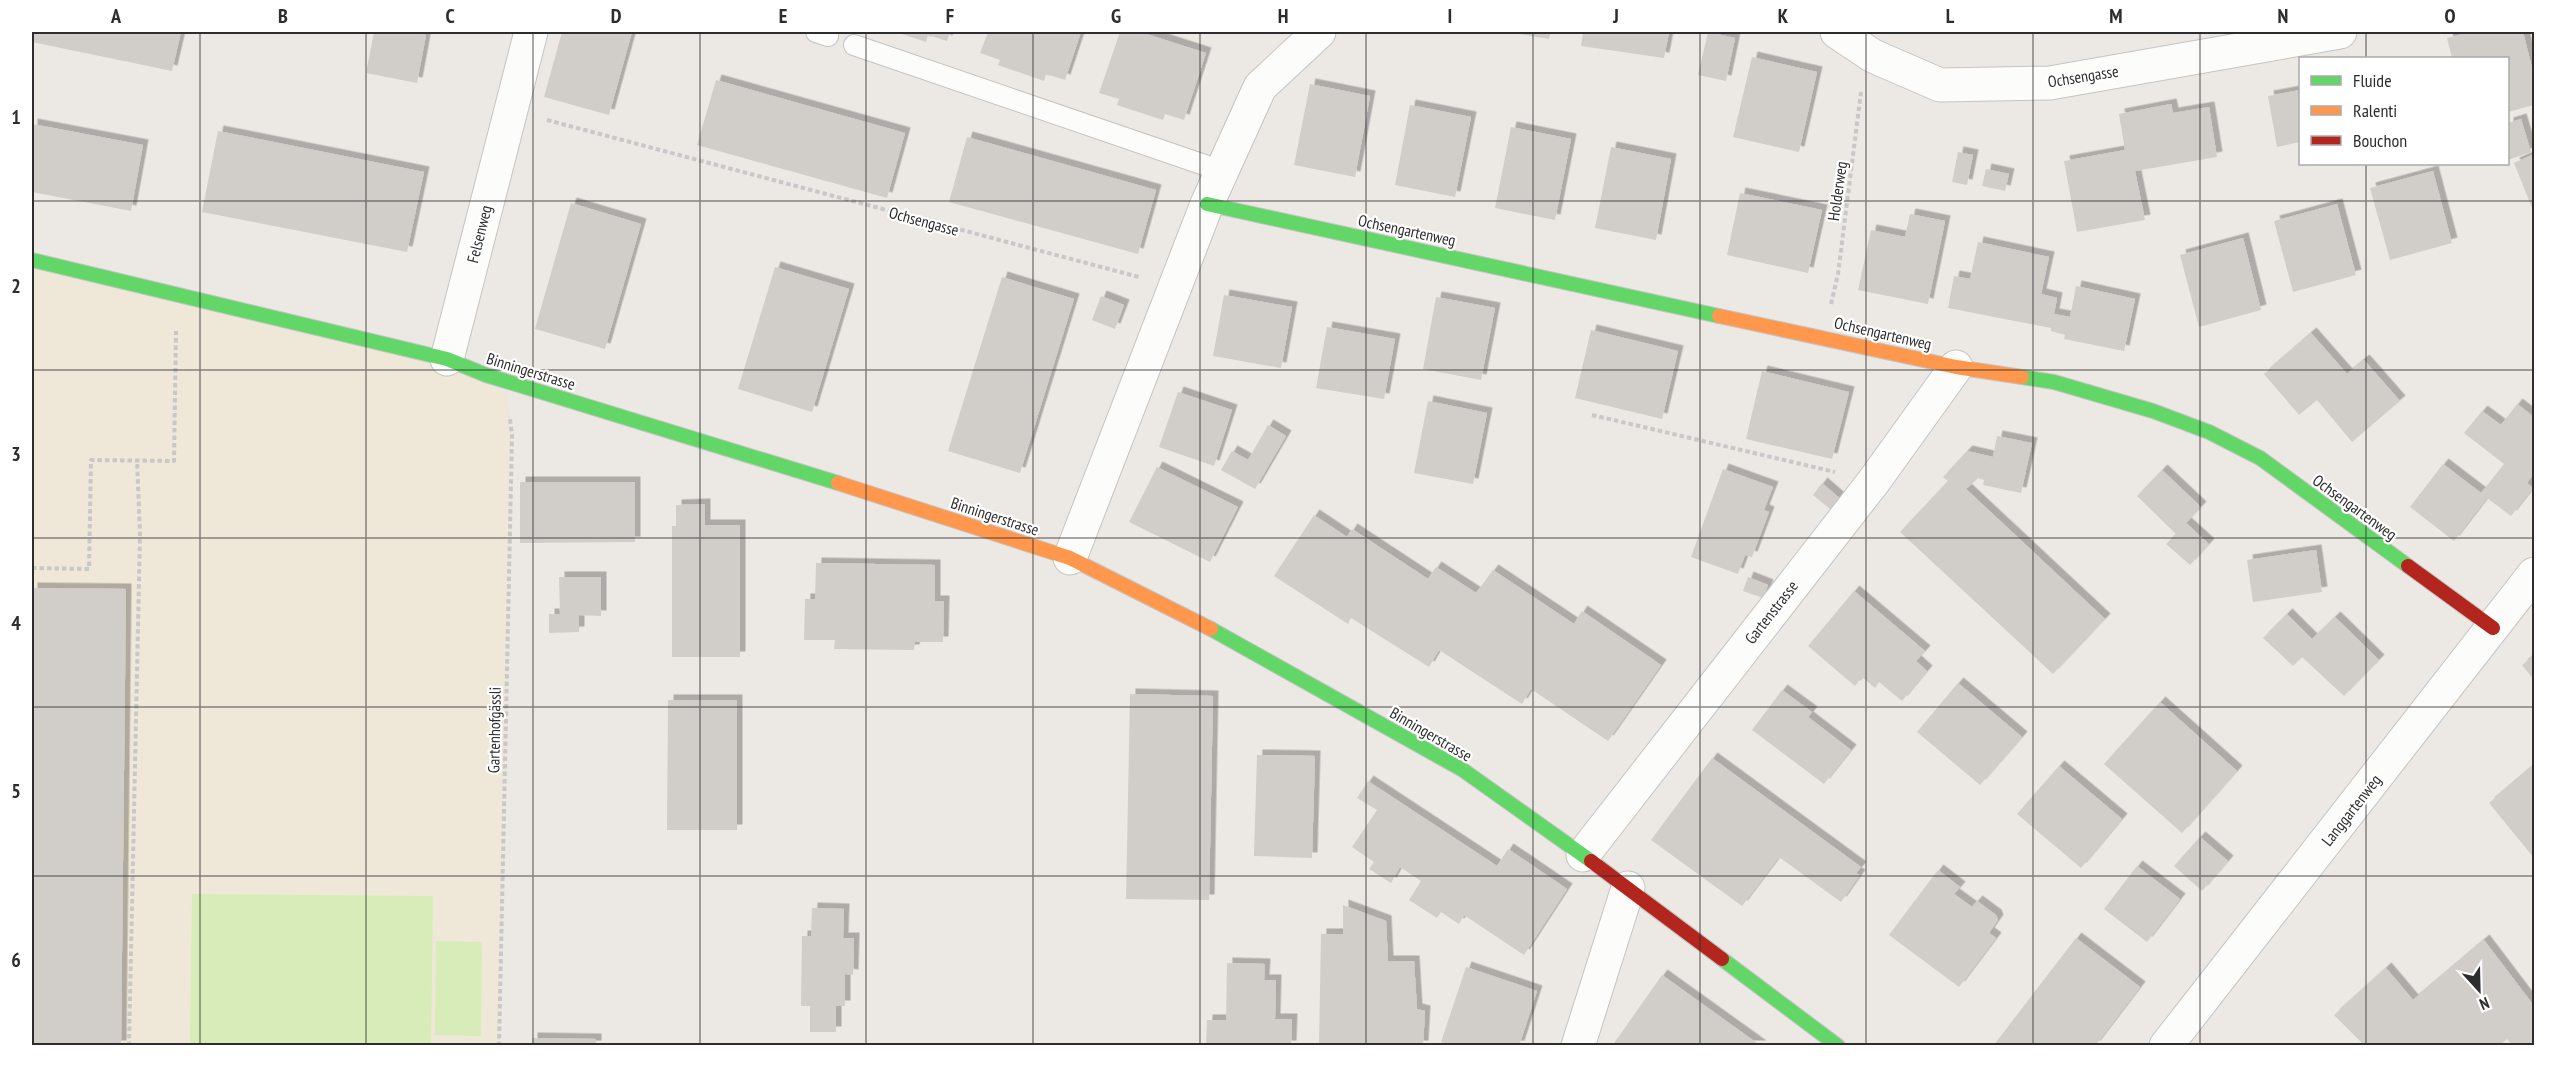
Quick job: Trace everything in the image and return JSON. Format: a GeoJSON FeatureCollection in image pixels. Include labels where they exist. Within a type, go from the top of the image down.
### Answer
{"type":"FeatureCollection","features":[{"type":"Feature","properties":{"kind":"street","name":"Felsenweg"},"geometry":{"type":"LineString","coordinates":[[447,359],[531,32]]}},
{"type":"Feature","properties":{"kind":"street"},"geometry":{"type":"LineString","coordinates":[[1070,558],[1207,204],[1260,87],[1319,32]]}},
{"type":"Feature","properties":{"kind":"street","name":"Ochsengasse"},"geometry":{"type":"LineString","coordinates":[[1837,32],[1873,56],[1940,85],[2050,83],[2340,32]]}},
{"type":"Feature","properties":{"kind":"street","name":"Ochsengartenweg"},"geometry":{"type":"LineString","coordinates":[[1207,204],[1956,367],[2054,382],[2152,411],[2209,432],[2260,458],[2493,628]]}},
{"type":"Feature","properties":{"kind":"street","name":"Binningerstrasse"},"geometry":{"type":"LineString","coordinates":[[32,260],[447,359],[486,375],[712,443],[1070,558],[1198,622],[1463,770],[1628,888],[1838,1046]]}},
{"type":"Feature","properties":{"kind":"street","name":"Gartenstrasse"},"geometry":{"type":"LineString","coordinates":[[1583,855],[1874,481],[1956,367]]}},
{"type":"Feature","properties":{"kind":"street","name":"Langgartenweg"},"geometry":{"type":"LineString","coordinates":[[2166,1046],[2535,574]]}},
{"type":"Feature","properties":{"kind":"street"},"geometry":{"type":"LineString","coordinates":[[1578,1046],[1628,888]]}},
{"type":"Feature","properties":{"kind":"lane"},"geometry":{"type":"LineString","coordinates":[[854,45],[1222,171]]}},
{"type":"Feature","properties":{"kind":"path","name":"Holderweg"},"geometry":{"type":"LineString","coordinates":[[1832,302],[1858,126],[1862,83]]}},
{"type":"Feature","properties":{"kind":"path","name":"Ochsengasse"},"geometry":{"type":"LineString","coordinates":[[510,110],[1175,287]]}},
{"type":"Feature","properties":{"kind":"path"},"geometry":{"type":"LineString","coordinates":[[32,568],[89,569],[91,460],[174,461],[176,324]]}},
{"type":"Feature","properties":{"kind":"path"},"geometry":{"type":"LineString","coordinates":[[1592,415],[1874,481]]}},
{"type":"Feature","properties":{"kind":"path","name":"Gartenhofgässli"},"geometry":{"type":"LineString","coordinates":[[499,1046],[512,435],[509,416]]}},
{"type":"Feature","properties":{"kind":"path"},"geometry":{"type":"LineString","coordinates":[[129,1046],[140,534],[137,460]]}},
{"type":"Feature","properties":{"kind":"shaded area"},"geometry":{"type":"Polygon","coordinates":[[[32,260],[447,359],[508,395],[512,435],[499,1045],[32,1046],[32,260]]]}},
{"type":"Feature","properties":{"kind":"green space"},"geometry":{"type":"Polygon","coordinates":[[[192,894],[433,896],[431,1045],[190,1045],[192,894]]]}},
{"type":"Feature","properties":{"kind":"green space"},"geometry":{"type":"Polygon","coordinates":[[[436,941],[482,942],[481,1036],[435,1035],[436,941]]]}},
{"type":"Feature","properties":{"kind":"building"},"geometry":{"type":"Polygon","coordinates":[[[32,32],[181,32],[172,71],[32,42],[32,32]]]}},
{"type":"Feature","properties":{"kind":"building"},"geometry":{"type":"Polygon","coordinates":[[[374,32],[408,32],[426,35],[417,83],[366,73],[374,32]]]}},
{"type":"Feature","properties":{"kind":"building"},"geometry":{"type":"Polygon","coordinates":[[[562,32],[632,32],[609,115],[544,97],[562,32]]]}},
{"type":"Feature","properties":{"kind":"building"},"geometry":{"type":"Polygon","coordinates":[[[896,32],[950,32],[947,41],[928,35],[926,42],[896,32]]]}},
{"type":"Feature","properties":{"kind":"building"},"geometry":{"type":"Polygon","coordinates":[[[988,32],[1081,32],[1065,80],[1046,74],[1044,81],[998,65],[1000,60],[980,53],[988,32]]]}},
{"type":"Feature","properties":{"kind":"building"},"geometry":{"type":"Polygon","coordinates":[[[1120,32],[1140,32],[1206,53],[1184,120],[1165,114],[1163,120],[1117,105],[1119,99],[1099,93],[1120,32]]]}},
{"type":"Feature","properties":{"kind":"building"},"geometry":{"type":"Polygon","coordinates":[[[1508,32],[1551,32],[1549,39],[1508,32]]]}},
{"type":"Feature","properties":{"kind":"building"},"geometry":{"type":"Polygon","coordinates":[[[1583,32],[1669,32],[1664,58],[1581,46],[1583,32]]]}},
{"type":"Feature","properties":{"kind":"building"},"geometry":{"type":"Polygon","coordinates":[[[1708,32],[1735,38],[1726,81],[1698,75],[1708,32]]]}},
{"type":"Feature","properties":{"kind":"building"},"geometry":{"type":"Polygon","coordinates":[[[2471,32],[2523,32],[2534,76],[2534,105],[2509,112],[2509,57],[2452,57],[2447,38],[2471,32]]]}},
{"type":"Feature","properties":{"kind":"building"},"geometry":{"type":"Polygon","coordinates":[[[1752,57],[1817,72],[1799,152],[1733,137],[1752,57]]]}},
{"type":"Feature","properties":{"kind":"building"},"geometry":{"type":"Polygon","coordinates":[[[716,80],[905,133],[887,198],[697,145],[716,80]]]}},
{"type":"Feature","properties":{"kind":"building"},"geometry":{"type":"Polygon","coordinates":[[[1310,84],[1370,96],[1355,177],[1294,165],[1310,84]]]}},
{"type":"Feature","properties":{"kind":"building"},"geometry":{"type":"Polygon","coordinates":[[[2299,90],[2299,142],[2277,147],[2268,96],[2299,90]]]}},
{"type":"Feature","properties":{"kind":"building"},"geometry":{"type":"Polygon","coordinates":[[[2171,104],[2173,113],[2209,107],[2217,157],[2135,171],[2145,220],[2077,232],[2064,161],[2125,150],[2119,114],[2171,104]]]}},
{"type":"Feature","properties":{"kind":"building"},"geometry":{"type":"Polygon","coordinates":[[[1410,105],[1471,117],[1455,197],[1395,185],[1410,105]]]}},
{"type":"Feature","properties":{"kind":"building"},"geometry":{"type":"Polygon","coordinates":[[[2521,119],[2531,152],[2509,160],[2509,123],[2521,119]]]}},
{"type":"Feature","properties":{"kind":"building"},"geometry":{"type":"Polygon","coordinates":[[[32,124],[143,145],[131,211],[32,192],[32,124]]]}},
{"type":"Feature","properties":{"kind":"building"},"geometry":{"type":"Polygon","coordinates":[[[1511,127],[1571,139],[1555,220],[1495,208],[1511,127]]]}},
{"type":"Feature","properties":{"kind":"building"},"geometry":{"type":"Polygon","coordinates":[[[218,131],[424,172],[407,252],[202,212],[218,131]]]}},
{"type":"Feature","properties":{"kind":"building"},"geometry":{"type":"Polygon","coordinates":[[[967,137],[1156,190],[1138,254],[949,202],[967,137]]]}},
{"type":"Feature","properties":{"kind":"building"},"geometry":{"type":"Polygon","coordinates":[[[1611,147],[1671,159],[1656,240],[1595,228],[1611,147]]]}},
{"type":"Feature","properties":{"kind":"building"},"geometry":{"type":"Polygon","coordinates":[[[1958,152],[1973,155],[1967,185],[1952,182],[1958,152]]]}},
{"type":"Feature","properties":{"kind":"building"},"geometry":{"type":"Polygon","coordinates":[[[2534,154],[2534,213],[2514,163],[2534,154]]]}},
{"type":"Feature","properties":{"kind":"building"},"geometry":{"type":"Polygon","coordinates":[[[1986,169],[2009,174],[2005,191],[1982,186],[1986,169]]]}},
{"type":"Feature","properties":{"kind":"building"},"geometry":{"type":"Polygon","coordinates":[[[2433,171],[2452,243],[2390,260],[2370,188],[2433,171]]]}},
{"type":"Feature","properties":{"kind":"building"},"geometry":{"type":"Polygon","coordinates":[[[1740,193],[1822,210],[1808,273],[1727,255],[1740,193]]]}},
{"type":"Feature","properties":{"kind":"building"},"geometry":{"type":"Polygon","coordinates":[[[571,203],[641,224],[605,349],[535,329],[571,203]]]}},
{"type":"Feature","properties":{"kind":"building"},"geometry":{"type":"Polygon","coordinates":[[[2337,204],[2356,275],[2293,292],[2274,221],[2337,204]]]}},
{"type":"Feature","properties":{"kind":"building"},"geometry":{"type":"Polygon","coordinates":[[[1910,214],[1945,221],[1928,304],[1858,290],[1871,230],[1905,237],[1910,214]]]}},
{"type":"Feature","properties":{"kind":"building"},"geometry":{"type":"Polygon","coordinates":[[[2243,238],[2261,310],[2199,327],[2180,255],[2243,238]]]}},
{"type":"Feature","properties":{"kind":"building"},"geometry":{"type":"Polygon","coordinates":[[[1978,242],[2049,257],[2041,294],[2057,298],[2054,314],[2070,317],[2076,286],[2135,299],[2124,351],[2064,339],[2065,335],[2051,331],[2051,328],[1948,308],[1954,276],[1970,279],[1978,242]]]}},
{"type":"Feature","properties":{"kind":"building"},"geometry":{"type":"Polygon","coordinates":[[[775,267],[849,289],[812,412],[738,389],[775,267]]]}},
{"type":"Feature","properties":{"kind":"building"},"geometry":{"type":"Polygon","coordinates":[[[1002,277],[1074,299],[1020,473],[948,451],[1002,277]]]}},
{"type":"Feature","properties":{"kind":"building"},"geometry":{"type":"Polygon","coordinates":[[[1224,295],[1292,307],[1281,368],[1213,356],[1224,295]]]}},
{"type":"Feature","properties":{"kind":"building"},"geometry":{"type":"Polygon","coordinates":[[[1101,296],[1124,305],[1115,329],[1092,320],[1101,296]]]}},
{"type":"Feature","properties":{"kind":"building"},"geometry":{"type":"Polygon","coordinates":[[[1436,297],[1495,308],[1481,380],[1423,369],[1436,297]]]}},
{"type":"Feature","properties":{"kind":"building"},"geometry":{"type":"Polygon","coordinates":[[[1327,327],[1395,339],[1384,399],[1316,388],[1327,327]]]}},
{"type":"Feature","properties":{"kind":"building"},"geometry":{"type":"Polygon","coordinates":[[[1591,330],[1678,351],[1662,419],[1575,398],[1591,330]]]}},
{"type":"Feature","properties":{"kind":"building"},"geometry":{"type":"Polygon","coordinates":[[[2311,333],[2347,374],[2364,360],[2400,401],[2352,442],[2317,400],[2299,415],[2264,374],[2311,333]]]}},
{"type":"Feature","properties":{"kind":"building"},"geometry":{"type":"Polygon","coordinates":[[[1762,371],[1849,392],[1832,459],[1746,439],[1762,371]]]}},
{"type":"Feature","properties":{"kind":"building"},"geometry":{"type":"Polygon","coordinates":[[[1178,392],[1232,410],[1214,466],[1159,447],[1178,392]]]}},
{"type":"Feature","properties":{"kind":"building"},"geometry":{"type":"Polygon","coordinates":[[[1428,401],[1487,413],[1473,484],[1414,473],[1428,401]]]}},
{"type":"Feature","properties":{"kind":"building"},"geometry":{"type":"Polygon","coordinates":[[[2517,404],[2534,417],[2534,473],[2527,483],[2533,488],[2511,516],[2487,498],[2454,541],[2410,507],[2443,464],[2481,493],[2504,464],[2464,433],[2482,411],[2501,425],[2517,404]]]}},
{"type":"Feature","properties":{"kind":"building"},"geometry":{"type":"Polygon","coordinates":[[[1268,425],[1286,436],[1255,489],[1221,470],[1232,451],[1248,460],[1268,425]]]}},
{"type":"Feature","properties":{"kind":"building"},"geometry":{"type":"Polygon","coordinates":[[[1997,436],[2032,443],[2021,493],[1983,485],[1984,480],[1978,478],[1966,489],[2105,619],[2053,674],[1900,532],[1948,481],[1943,477],[1967,451],[1993,457],[1997,436]]]}},
{"type":"Feature","properties":{"kind":"building"},"geometry":{"type":"Polygon","coordinates":[[[1157,467],[1238,507],[1210,562],[1129,522],[1157,467]]]}},
{"type":"Feature","properties":{"kind":"building"},"geometry":{"type":"Polygon","coordinates":[[[1723,469],[1773,487],[1764,510],[1769,512],[1752,557],[1745,555],[1738,574],[1691,557],[1723,469]]]}},
{"type":"Feature","properties":{"kind":"building"},"geometry":{"type":"Polygon","coordinates":[[[2162,470],[2201,507],[2186,523],[2209,544],[2190,565],[2166,544],[2176,534],[2137,496],[2162,470]]]}},
{"type":"Feature","properties":{"kind":"building"},"geometry":{"type":"Polygon","coordinates":[[[520,482],[635,482],[635,542],[520,543],[520,482]]]}},
{"type":"Feature","properties":{"kind":"building"},"geometry":{"type":"Polygon","coordinates":[[[1822,483],[1844,502],[1835,513],[1813,495],[1822,483]]]}},
{"type":"Feature","properties":{"kind":"building"},"geometry":{"type":"Polygon","coordinates":[[[705,504],[705,525],[740,525],[740,657],[672,657],[672,526],[676,526],[676,505],[705,504]]]}},
{"type":"Feature","properties":{"kind":"building"},"geometry":{"type":"Polygon","coordinates":[[[1314,515],[1347,537],[1352,529],[1428,579],[1436,567],[1476,593],[1493,570],[1574,624],[1582,611],[1661,665],[1608,741],[1531,689],[1522,704],[1439,650],[1429,667],[1351,618],[1348,624],[1274,576],[1314,515]]]}},
{"type":"Feature","properties":{"kind":"building"},"geometry":{"type":"Polygon","coordinates":[[[2316,550],[2322,592],[2253,602],[2247,560],[2316,550]]]}},
{"type":"Feature","properties":{"kind":"building"},"geometry":{"type":"Polygon","coordinates":[[[816,563],[935,565],[935,601],[944,601],[943,642],[915,642],[914,650],[834,649],[835,640],[804,640],[805,599],[815,599],[816,563]]]}},
{"type":"Feature","properties":{"kind":"building"},"geometry":{"type":"Polygon","coordinates":[[[559,577],[601,577],[601,616],[579,615],[579,632],[549,633],[549,614],[560,614],[559,577]]]}},
{"type":"Feature","properties":{"kind":"building"},"geometry":{"type":"Polygon","coordinates":[[[1748,577],[1768,585],[1763,598],[1743,591],[1748,577]]]}},
{"type":"Feature","properties":{"kind":"building"},"geometry":{"type":"Polygon","coordinates":[[[32,588],[126,589],[121,1046],[32,1046],[32,588]]]}},
{"type":"Feature","properties":{"kind":"building"},"geometry":{"type":"Polygon","coordinates":[[[1854,591],[1925,651],[1916,661],[1927,671],[1902,701],[1879,682],[1875,688],[1862,677],[1855,686],[1808,646],[1854,591]]]}},
{"type":"Feature","properties":{"kind":"building"},"geometry":{"type":"Polygon","coordinates":[[[2287,614],[2312,639],[2335,617],[2379,660],[2344,696],[2302,657],[2293,666],[2263,638],[2287,614]]]}},
{"type":"Feature","properties":{"kind":"building"},"geometry":{"type":"Polygon","coordinates":[[[2534,655],[2534,680],[2522,665],[2534,655]]]}},
{"type":"Feature","properties":{"kind":"building"},"geometry":{"type":"Polygon","coordinates":[[[1958,683],[2022,737],[1980,785],[1917,732],[1958,683]]]}},
{"type":"Feature","properties":{"kind":"building"},"geometry":{"type":"Polygon","coordinates":[[[1782,690],[1812,712],[1808,717],[1851,750],[1824,784],[1752,730],[1782,690]]]}},
{"type":"Feature","properties":{"kind":"building"},"geometry":{"type":"Polygon","coordinates":[[[1130,694],[1213,696],[1209,900],[1126,899],[1130,694]]]}},
{"type":"Feature","properties":{"kind":"building"},"geometry":{"type":"Polygon","coordinates":[[[668,700],[737,700],[737,830],[667,830],[668,700]]]}},
{"type":"Feature","properties":{"kind":"building"},"geometry":{"type":"Polygon","coordinates":[[[2160,702],[2237,771],[2182,833],[2104,764],[2160,702]]]}},
{"type":"Feature","properties":{"kind":"building"},"geometry":{"type":"Polygon","coordinates":[[[1257,755],[1315,756],[1312,858],[1254,856],[1257,755]]]}},
{"type":"Feature","properties":{"kind":"building"},"geometry":{"type":"Polygon","coordinates":[[[1712,758],[1861,867],[1856,873],[1860,875],[1841,902],[1779,857],[1742,906],[1651,840],[1712,758]]]}},
{"type":"Feature","properties":{"kind":"building"},"geometry":{"type":"Polygon","coordinates":[[[2534,765],[2534,858],[2489,803],[2534,765]]]}},
{"type":"Feature","properties":{"kind":"building"},"geometry":{"type":"Polygon","coordinates":[[[2059,766],[2122,819],[2081,868],[2017,814],[2059,766]]]}},
{"type":"Feature","properties":{"kind":"building"},"geometry":{"type":"Polygon","coordinates":[[[1368,781],[1497,866],[1508,849],[1567,889],[1524,955],[1464,915],[1459,924],[1441,912],[1437,918],[1409,900],[1421,881],[1400,867],[1391,883],[1369,869],[1374,862],[1352,847],[1377,810],[1357,798],[1368,781]]]}},
{"type":"Feature","properties":{"kind":"building"},"geometry":{"type":"Polygon","coordinates":[[[2200,837],[2228,861],[2202,891],[2174,866],[2200,837]]]}},
{"type":"Feature","properties":{"kind":"building"},"geometry":{"type":"Polygon","coordinates":[[[2137,866],[2180,899],[2147,942],[2104,909],[2137,866]]]}},
{"type":"Feature","properties":{"kind":"building"},"geometry":{"type":"Polygon","coordinates":[[[1938,870],[1960,887],[1954,894],[1972,907],[1977,901],[1996,915],[1998,920],[1989,933],[1996,938],[1959,987],[1889,935],[1938,870]]]}},
{"type":"Feature","properties":{"kind":"building"},"geometry":{"type":"Polygon","coordinates":[[[1343,905],[1386,921],[1388,961],[1414,961],[1417,1009],[1425,1011],[1423,1046],[1319,1046],[1321,934],[1343,934],[1343,905]]]}},
{"type":"Feature","properties":{"kind":"building"},"geometry":{"type":"Polygon","coordinates":[[[812,908],[844,909],[843,938],[854,938],[853,975],[845,974],[845,1006],[836,1006],[836,1032],[810,1032],[810,1006],[801,1006],[802,936],[811,936],[812,908]]]}},
{"type":"Feature","properties":{"kind":"building"},"geometry":{"type":"Polygon","coordinates":[[[2076,938],[2140,987],[2095,1046],[1993,1046],[2076,938]]]}},
{"type":"Feature","properties":{"kind":"building"},"geometry":{"type":"Polygon","coordinates":[[[2484,940],[2534,1006],[2534,1046],[2513,1046],[2507,1039],[2499,1046],[2365,1046],[2334,1015],[2386,968],[2413,1000],[2484,940]]]}},
{"type":"Feature","properties":{"kind":"building"},"geometry":{"type":"Polygon","coordinates":[[[1227,963],[1265,964],[1264,980],[1276,980],[1275,1019],[1292,1019],[1291,1046],[1206,1046],[1207,1020],[1226,1020],[1227,963]]]}},
{"type":"Feature","properties":{"kind":"building"},"geometry":{"type":"Polygon","coordinates":[[[1466,967],[1537,991],[1519,1046],[1452,1046],[1441,1042],[1466,967]]]}},
{"type":"Feature","properties":{"kind":"building"},"geometry":{"type":"Polygon","coordinates":[[[1662,975],[1761,1046],[1612,1046],[1662,975]]]}},
{"type":"Feature","properties":{"kind":"building"},"geometry":{"type":"Polygon","coordinates":[[[532,1038],[596,1039],[596,1046],[532,1046],[532,1038]]]}},
{"type":"Feature","properties":{"kind":"traffic: fast"},"geometry":{"type":"LineString","coordinates":[[1207,204],[1719,316]]}},
{"type":"Feature","properties":{"kind":"traffic: fast"},"geometry":{"type":"LineString","coordinates":[[32,260],[447,359],[486,375],[838,483]]}},
{"type":"Feature","properties":{"kind":"traffic: fast"},"geometry":{"type":"LineString","coordinates":[[2022,377],[2054,382],[2153,411],[2209,432],[2260,458],[2408,566]]}},
{"type":"Feature","properties":{"kind":"traffic: fast"},"geometry":{"type":"LineString","coordinates":[[1211,629],[1463,770],[1591,861]]}},
{"type":"Feature","properties":{"kind":"traffic: fast"},"geometry":{"type":"LineString","coordinates":[[1722,959],[1838,1046]]}},
{"type":"Feature","properties":{"kind":"traffic: slow"},"geometry":{"type":"LineString","coordinates":[[1719,316],[1956,367],[2022,377]]}},
{"type":"Feature","properties":{"kind":"traffic: slow"},"geometry":{"type":"LineString","coordinates":[[838,483],[1070,558],[1211,629]]}},
{"type":"Feature","properties":{"kind":"traffic: jam"},"geometry":{"type":"LineString","coordinates":[[2408,566],[2493,628]]}},
{"type":"Feature","properties":{"kind":"traffic: jam"},"geometry":{"type":"LineString","coordinates":[[1591,861],[1722,959]]}}]}
